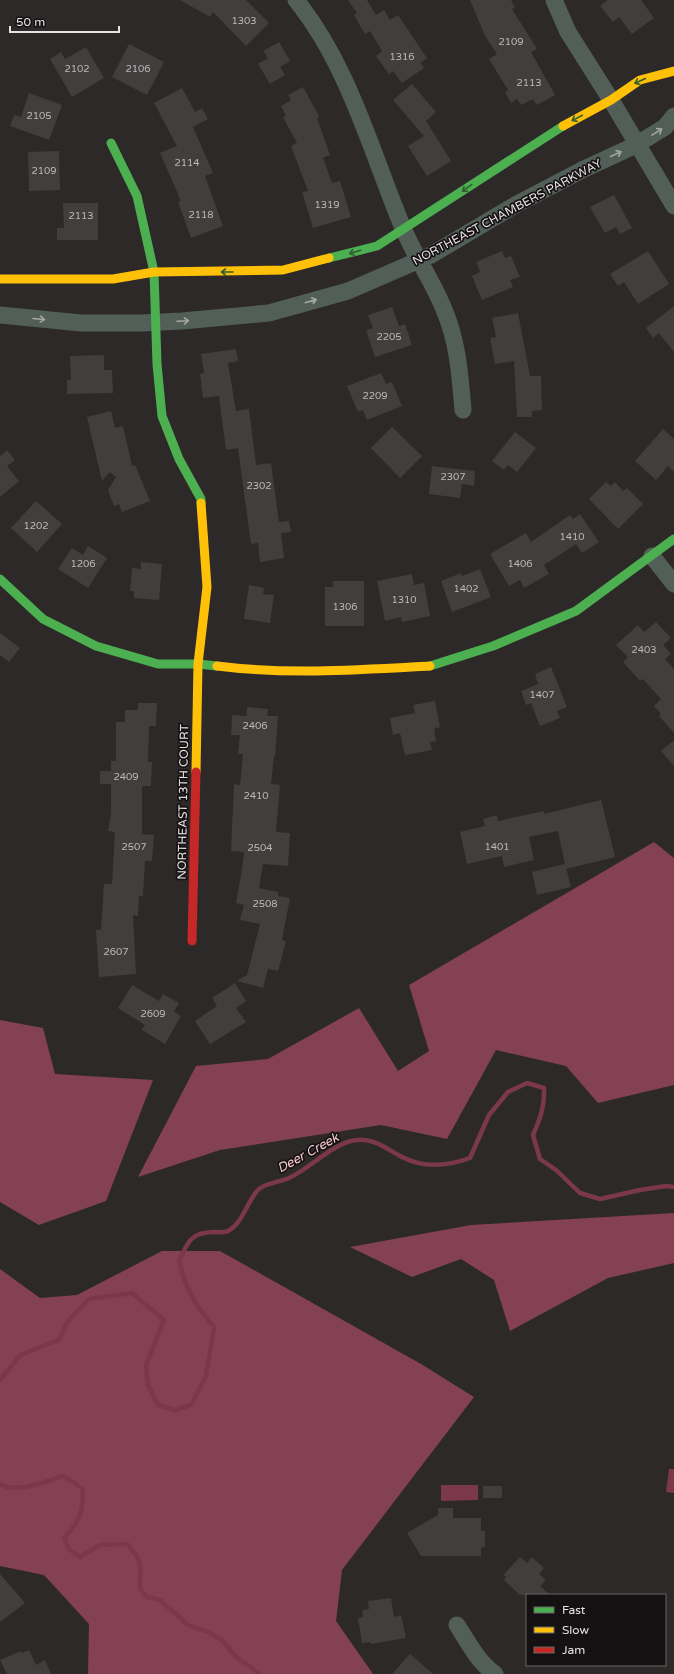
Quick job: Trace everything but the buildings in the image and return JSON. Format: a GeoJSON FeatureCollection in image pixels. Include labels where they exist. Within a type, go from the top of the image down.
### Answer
{"type":"FeatureCollection","features":[{"type":"Feature","properties":{"kind":"street"},"geometry":{"type":"LineString","coordinates":[[296,0],[310,17],[346,84],[370,140],[403,229],[445,312],[459,358],[463,410]]}},
{"type":"Feature","properties":{"kind":"street"},"geometry":{"type":"LineString","coordinates":[[554,0],[568,32],[611,100],[636,145],[674,206]]}},
{"type":"Feature","properties":{"kind":"street"},"geometry":{"type":"LineString","coordinates":[[0,279],[113,279],[154,272],[283,270],[377,246],[452,199],[553,131],[611,100],[640,80],[674,71]]}},
{"type":"Feature","properties":{"kind":"street","name":"NORTHEAST CHAMBERS PARKWAY"},"geometry":{"type":"LineString","coordinates":[[0,315],[81,323],[156,322],[269,313],[348,291],[431,255],[517,204],[582,170],[636,145],[665,127],[674,116]]}},
{"type":"Feature","properties":{"kind":"street"},"geometry":{"type":"LineString","coordinates":[[112,143],[137,196],[154,272]]}},
{"type":"Feature","properties":{"kind":"street","name":"NORTHEAST 13TH COURT"},"geometry":{"type":"LineString","coordinates":[[154,272],[157,364],[162,416],[179,459],[201,499],[207,587],[198,664],[192,941]]}},
{"type":"Feature","properties":{"kind":"street"},"geometry":{"type":"LineString","coordinates":[[0,579],[43,619],[96,646],[158,664],[198,664],[256,671],[345,671],[431,666],[493,646],[576,611],[674,539]]}},
{"type":"Feature","properties":{"kind":"street"},"geometry":{"type":"LineString","coordinates":[[652,556],[674,584]]}},
{"type":"Feature","properties":{"kind":"street"},"geometry":{"type":"LineString","coordinates":[[457,1625],[472,1649],[488,1669],[495,1674]]}},
{"type":"Feature","properties":{"kind":"shaded area"},"geometry":{"type":"Polygon","coordinates":[[[654,842],[674,858],[674,1085],[598,1103],[566,1066],[496,1050],[447,1139],[381,1125],[220,1150],[138,1177],[196,1066],[268,1059],[359,1008],[398,1071],[429,1051],[409,985],[654,842]]]}},
{"type":"Feature","properties":{"kind":"shaded area"},"geometry":{"type":"Polygon","coordinates":[[[0,1020],[43,1028],[55,1074],[153,1080],[106,1201],[39,1225],[0,1202],[0,1020]]]}},
{"type":"Feature","properties":{"kind":"shaded area"},"geometry":{"type":"Polygon","coordinates":[[[674,1213],[674,1263],[608,1278],[510,1331],[494,1280],[461,1259],[412,1277],[350,1247],[471,1225],[674,1213]]]}},
{"type":"Feature","properties":{"kind":"shaded area"},"geometry":{"type":"Polygon","coordinates":[[[162,1251],[220,1251],[421,1364],[474,1397],[342,1570],[336,1621],[373,1674],[88,1674],[89,1624],[44,1575],[0,1566],[0,1269],[40,1298],[77,1295],[162,1251]]]}},
{"type":"Feature","properties":{"kind":"shaded area"},"geometry":{"type":"Polygon","coordinates":[[[669,1469],[674,1469],[674,1493],[666,1492],[669,1469]]]}},
{"type":"Feature","properties":{"kind":"shaded area"},"geometry":{"type":"Polygon","coordinates":[[[441,1485],[478,1485],[478,1500],[441,1501],[441,1485]]]}},
{"type":"Feature","properties":{"kind":"waterway","name":"Deer Creek"},"geometry":{"type":"LineString","coordinates":[[0,1380],[20,1355],[59,1340],[68,1321],[89,1299],[132,1293],[164,1320],[146,1365],[148,1385],[158,1405],[175,1410],[191,1405],[206,1376],[214,1327],[201,1311],[188,1289],[179,1261],[191,1240],[199,1234],[228,1231],[241,1218],[258,1190],[268,1184],[297,1174],[340,1145],[349,1142],[357,1140],[370,1141],[381,1145],[410,1161],[418,1163],[436,1165],[453,1163],[470,1158],[489,1115],[508,1092],[527,1083],[544,1088],[542,1112],[533,1135],[540,1159],[556,1170],[580,1193],[600,1199],[640,1190],[666,1186],[674,1187]]}},
{"type":"Feature","properties":{"kind":"waterway"},"geometry":{"type":"LineString","coordinates":[[0,1484],[6,1487],[14,1488],[31,1486],[64,1476],[83,1489],[80,1516],[74,1527],[64,1538],[69,1549],[80,1557],[100,1545],[127,1544],[139,1561],[140,1589],[147,1597],[160,1600],[188,1625],[208,1632],[223,1641],[235,1656],[260,1674]]}},
{"type":"Feature","properties":{"kind":"traffic: fast"},"geometry":{"type":"LineString","coordinates":[[329,258],[377,246],[563,126]]}},
{"type":"Feature","properties":{"kind":"traffic: fast"},"geometry":{"type":"LineString","coordinates":[[111,143],[137,196],[154,272],[157,364],[162,416],[179,459],[201,499],[201,503]]}},
{"type":"Feature","properties":{"kind":"traffic: fast"},"geometry":{"type":"LineString","coordinates":[[430,666],[493,646],[576,611],[674,539]]}},
{"type":"Feature","properties":{"kind":"traffic: fast"},"geometry":{"type":"LineString","coordinates":[[0,579],[43,619],[96,646],[158,664],[198,664],[217,666]]}},
{"type":"Feature","properties":{"kind":"traffic: slow"},"geometry":{"type":"LineString","coordinates":[[563,126],[611,100],[640,80],[674,71]]}},
{"type":"Feature","properties":{"kind":"traffic: slow"},"geometry":{"type":"LineString","coordinates":[[0,279],[113,279],[154,272],[283,270],[329,258]]}},
{"type":"Feature","properties":{"kind":"traffic: slow"},"geometry":{"type":"LineString","coordinates":[[196,772],[198,664],[207,587],[201,503]]}},
{"type":"Feature","properties":{"kind":"traffic: slow"},"geometry":{"type":"LineString","coordinates":[[217,666],[244,669],[297,671],[430,666]]}},
{"type":"Feature","properties":{"kind":"traffic: jam"},"geometry":{"type":"LineString","coordinates":[[192,941],[196,772]]}}]}
